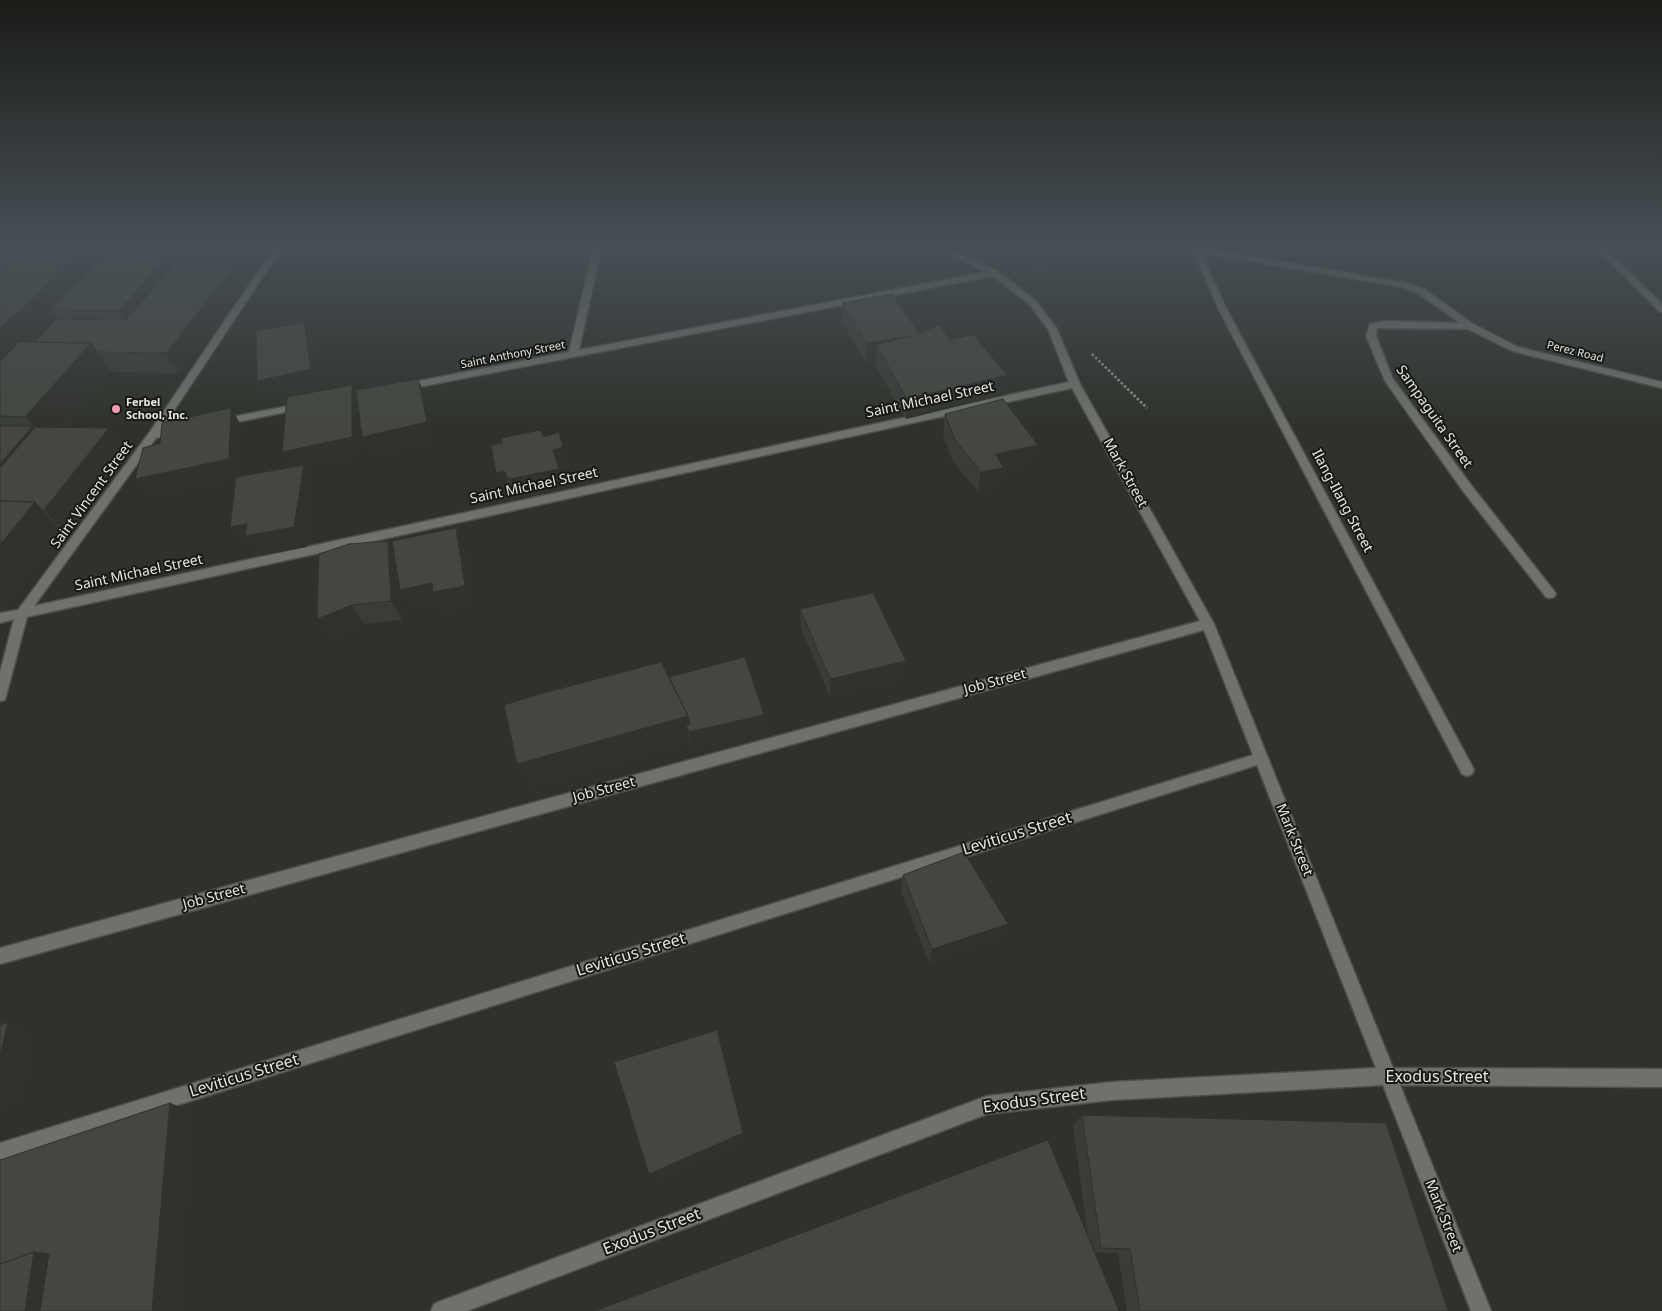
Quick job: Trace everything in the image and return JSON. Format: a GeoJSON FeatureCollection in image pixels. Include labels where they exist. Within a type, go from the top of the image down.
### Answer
{"type":"FeatureCollection","features":[{"type":"Feature","properties":{"kind":"street","name":"Saint Vincent Street"},"geometry":{"type":"LineString","coordinates":[[0,696],[22,613],[153,435],[239,306]]}},
{"type":"Feature","properties":{"kind":"street"},"geometry":{"type":"LineString","coordinates":[[573,356],[584,306]]}},
{"type":"Feature","properties":{"kind":"street","name":"Saint Anthony Street"},"geometry":{"type":"LineString","coordinates":[[397,389],[826,306]]}},
{"type":"Feature","properties":{"kind":"street","name":"Mark Street"},"geometry":{"type":"LineString","coordinates":[[1035,306],[1052,329],[1075,384],[1208,624],[1481,1311]]}},
{"type":"Feature","properties":{"kind":"street","name":"Ilang-Ilang Street"},"geometry":{"type":"LineString","coordinates":[[1221,306],[1467,770]]}},
{"type":"Feature","properties":{"kind":"street","name":"Perez Road"},"geometry":{"type":"LineString","coordinates":[[1442,306],[1470,326],[1515,349],[1662,385]]}},
{"type":"Feature","properties":{"kind":"street","name":"Sampaguita Street"},"geometry":{"type":"LineString","coordinates":[[1470,326],[1385,324],[1373,326],[1371,336],[1388,379],[1467,488],[1550,594]]}},
{"type":"Feature","properties":{"kind":"street","name":"Saint Michael Street"},"geometry":{"type":"LineString","coordinates":[[0,618],[1075,384]]}},
{"type":"Feature","properties":{"kind":"street"},"geometry":{"type":"LineString","coordinates":[[212,424],[309,405]]}},
{"type":"Feature","properties":{"kind":"street"},"geometry":{"type":"LineString","coordinates":[[153,435],[192,427]]}},
{"type":"Feature","properties":{"kind":"street","name":"Job Street"},"geometry":{"type":"LineString","coordinates":[[0,956],[1208,624]]}},
{"type":"Feature","properties":{"kind":"street","name":"Leviticus Street"},"geometry":{"type":"LineString","coordinates":[[0,1152],[1262,758]]}},
{"type":"Feature","properties":{"kind":"street","name":"Exodus Street"},"geometry":{"type":"LineString","coordinates":[[441,1311],[987,1105],[1112,1091],[1388,1076],[1662,1078]]}},
{"type":"Feature","properties":{"kind":"building"},"geometry":{"type":"Polygon","coordinates":[[[0,306],[24,306],[0,328],[0,306]]]}},
{"type":"Feature","properties":{"kind":"building"},"geometry":{"type":"Polygon","coordinates":[[[55,306],[123,306],[119,311],[51,310],[55,306]]]}},
{"type":"Feature","properties":{"kind":"building"},"geometry":{"type":"Polygon","coordinates":[[[138,306],[203,306],[166,353],[97,352],[91,343],[35,342],[57,319],[126,320],[138,306]]]}},
{"type":"Feature","properties":{"kind":"building"},"geometry":{"type":"Polygon","coordinates":[[[844,306],[900,306],[919,333],[939,325],[950,340],[973,334],[1007,375],[907,399],[876,345],[911,336],[867,343],[844,306]]]}},
{"type":"Feature","properties":{"kind":"building"},"geometry":{"type":"Polygon","coordinates":[[[304,322],[311,369],[257,381],[256,331],[304,322]]]}},
{"type":"Feature","properties":{"kind":"building"},"geometry":{"type":"Polygon","coordinates":[[[19,342],[91,343],[25,417],[0,416],[0,362],[19,342]]]}},
{"type":"Feature","properties":{"kind":"building"},"geometry":{"type":"Polygon","coordinates":[[[418,379],[427,422],[362,437],[356,390],[418,379]]]}},
{"type":"Feature","properties":{"kind":"building"},"geometry":{"type":"Polygon","coordinates":[[[352,385],[352,437],[282,452],[287,397],[352,385]]]}},
{"type":"Feature","properties":{"kind":"building"},"geometry":{"type":"Polygon","coordinates":[[[1003,399],[1038,445],[996,454],[1003,468],[981,472],[955,440],[945,414],[1003,399]]]}},
{"type":"Feature","properties":{"kind":"building"},"geometry":{"type":"Polygon","coordinates":[[[231,408],[229,459],[135,479],[143,448],[160,443],[162,423],[231,408]]]}},
{"type":"Feature","properties":{"kind":"building"},"geometry":{"type":"Polygon","coordinates":[[[0,426],[33,426],[0,464],[0,426]]]}},
{"type":"Feature","properties":{"kind":"building"},"geometry":{"type":"Polygon","coordinates":[[[35,427],[109,428],[44,510],[35,502],[0,501],[0,468],[35,427]]]}},
{"type":"Feature","properties":{"kind":"building"},"geometry":{"type":"Polygon","coordinates":[[[540,430],[544,437],[559,432],[563,447],[553,450],[559,469],[509,479],[504,471],[496,473],[491,445],[502,443],[501,438],[540,430]]]}},
{"type":"Feature","properties":{"kind":"building"},"geometry":{"type":"Polygon","coordinates":[[[304,465],[294,527],[245,536],[247,524],[230,527],[236,477],[304,465]]]}},
{"type":"Feature","properties":{"kind":"building"},"geometry":{"type":"Polygon","coordinates":[[[0,501],[35,502],[0,545],[0,501]]]}},
{"type":"Feature","properties":{"kind":"building"},"geometry":{"type":"Polygon","coordinates":[[[456,528],[465,586],[433,592],[432,583],[400,590],[392,541],[456,528]]]}},
{"type":"Feature","properties":{"kind":"building"},"geometry":{"type":"Polygon","coordinates":[[[388,541],[391,601],[352,605],[317,619],[319,554],[349,544],[388,541]]]}},
{"type":"Feature","properties":{"kind":"building"},"geometry":{"type":"Polygon","coordinates":[[[873,593],[906,661],[830,679],[800,609],[873,593]]]}},
{"type":"Feature","properties":{"kind":"building"},"geometry":{"type":"Polygon","coordinates":[[[745,657],[764,715],[689,732],[686,725],[690,724],[688,716],[669,677],[745,657]]]}},
{"type":"Feature","properties":{"kind":"building"},"geometry":{"type":"Polygon","coordinates":[[[661,662],[688,716],[517,764],[504,705],[661,662]]]}},
{"type":"Feature","properties":{"kind":"building"},"geometry":{"type":"Polygon","coordinates":[[[964,852],[1008,924],[932,949],[903,875],[964,852]]]}},
{"type":"Feature","properties":{"kind":"building"},"geometry":{"type":"Polygon","coordinates":[[[8,1022],[0,1057],[0,1025],[8,1022]]]}},
{"type":"Feature","properties":{"kind":"building"},"geometry":{"type":"Polygon","coordinates":[[[717,1030],[743,1133],[649,1174],[614,1062],[717,1030]]]}},
{"type":"Feature","properties":{"kind":"building"},"geometry":{"type":"Polygon","coordinates":[[[170,1103],[152,1311],[40,1311],[49,1254],[34,1252],[0,1264],[0,1160],[170,1103]]]}},
{"type":"Feature","properties":{"kind":"building"},"geometry":{"type":"Polygon","coordinates":[[[1082,1115],[1386,1123],[1448,1311],[1140,1311],[1130,1249],[1101,1248],[1082,1115]]]}},
{"type":"Feature","properties":{"kind":"building"},"geometry":{"type":"Polygon","coordinates":[[[1048,1140],[1119,1311],[595,1311],[1048,1140]]]}},
{"type":"Feature","properties":{"kind":"building"},"geometry":{"type":"Polygon","coordinates":[[[34,1252],[25,1311],[0,1311],[0,1264],[34,1252]]]}},
{"type":"Feature","properties":{"kind":"place","name":"Ferbel School, Inc."},"geometry":{"type":"Point","coordinates":[116,409]}}]}
